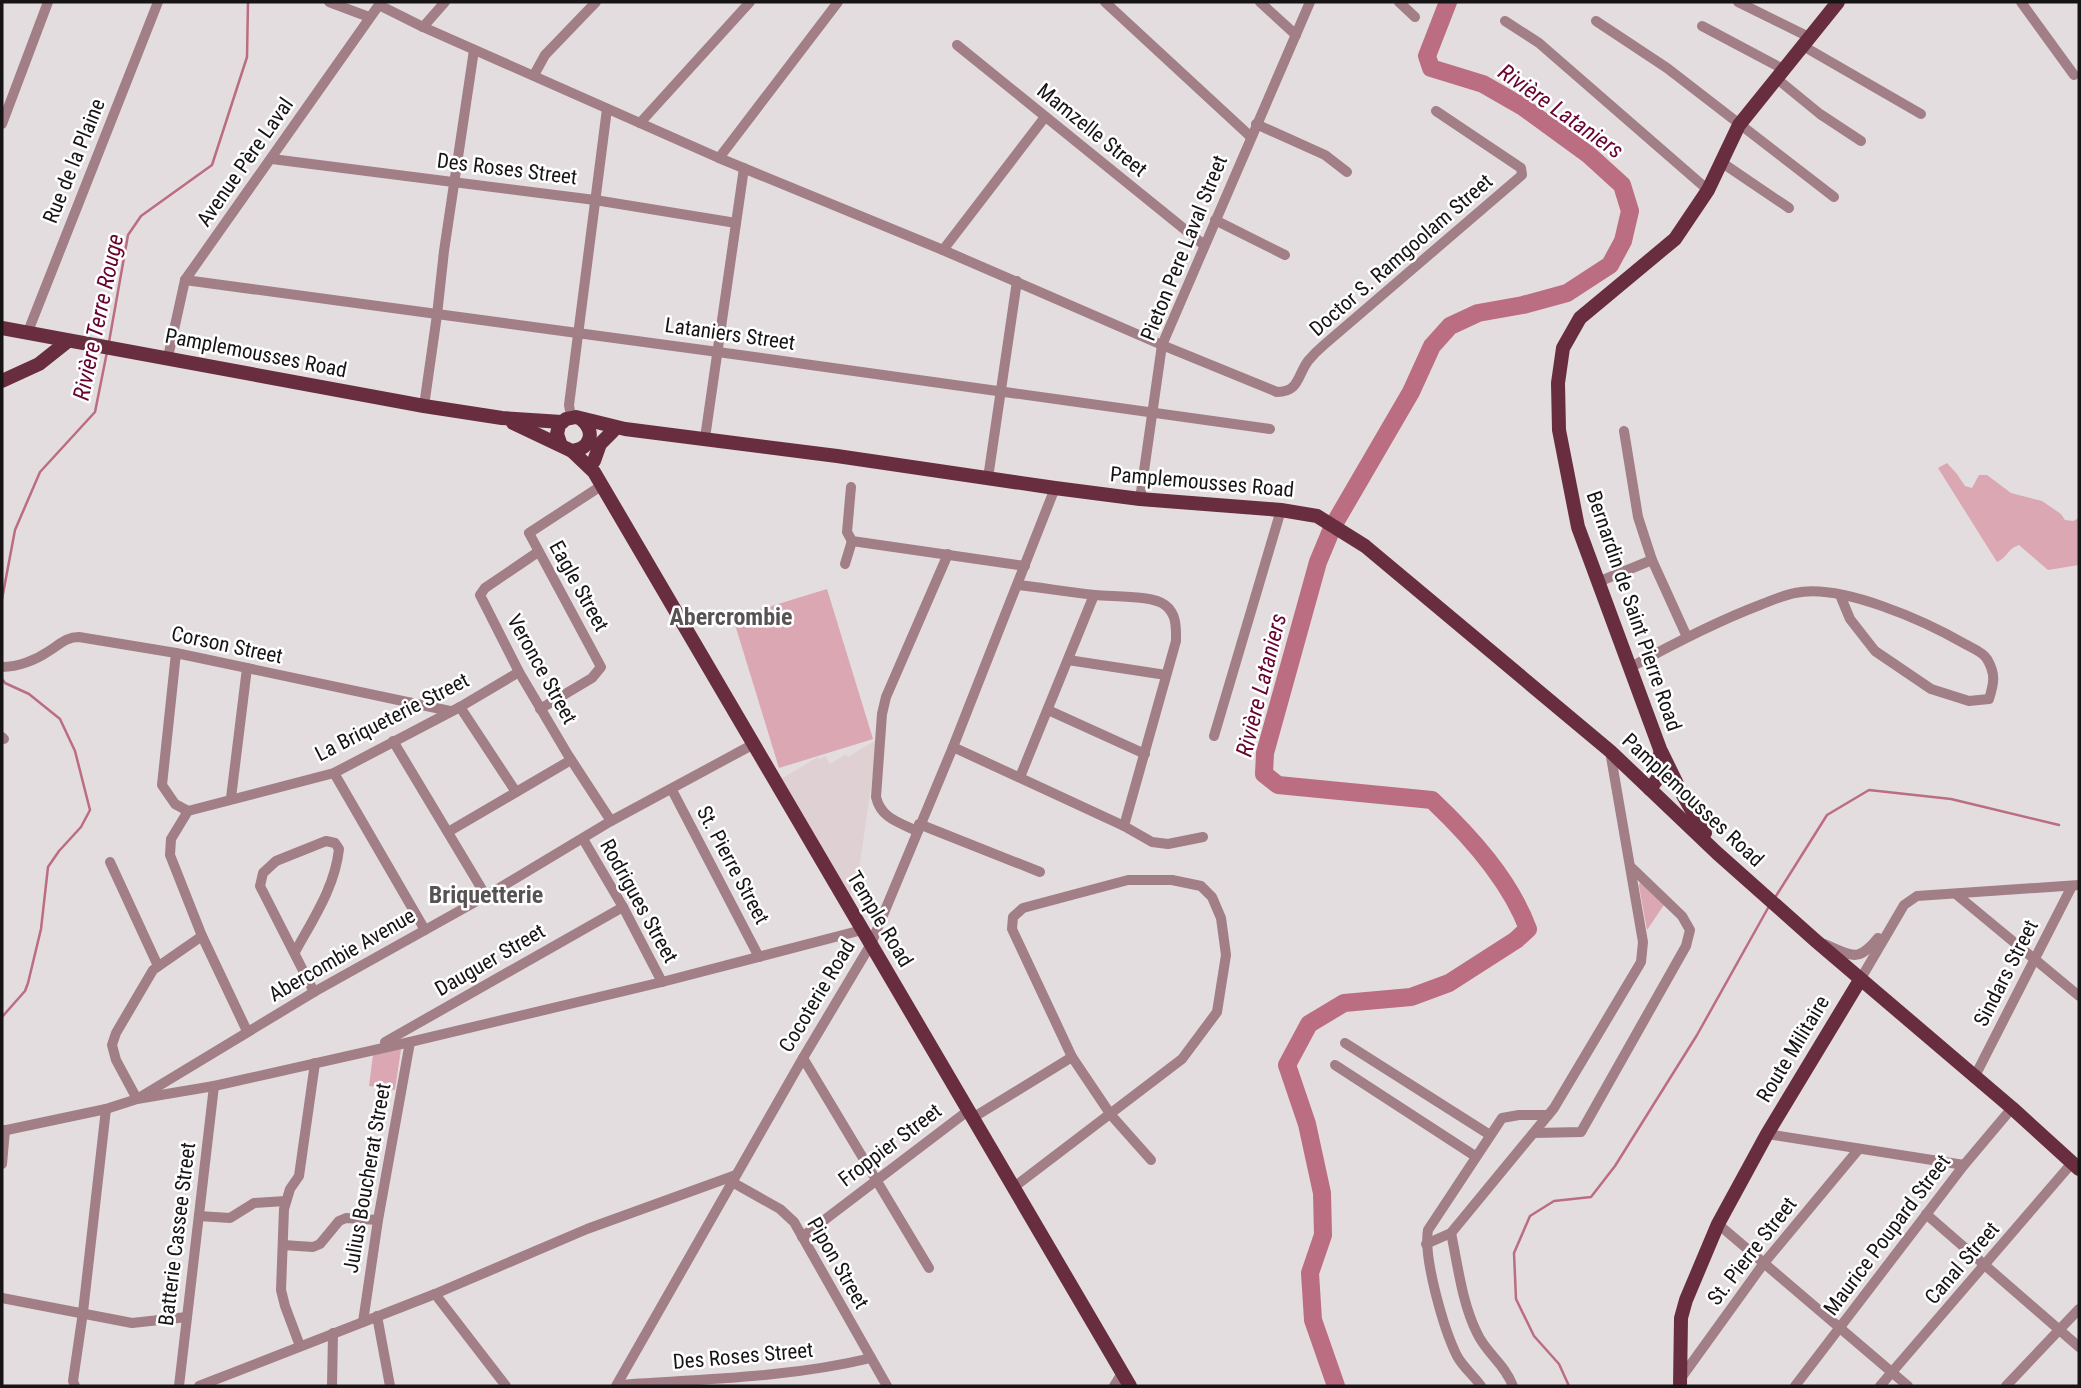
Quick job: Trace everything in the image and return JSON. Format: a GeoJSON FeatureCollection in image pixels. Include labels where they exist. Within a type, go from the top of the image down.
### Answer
{"type":"FeatureCollection","features":[{"type":"Feature","properties":{"kind":"main road","name":"Bernardin de Saint Pierre Road"},"geometry":{"type":"LineString","coordinates":[[1717,853],[1692,814],[1660,749],[1578,527],[1559,430],[1558,383],[1563,348],[1580,318],[1675,239],[1709,190],[1739,125],[1838,2]]}},
{"type":"Feature","properties":{"kind":"main road","name":"Pamplemousses Road"},"geometry":{"type":"LineString","coordinates":[[2,328],[502,418],[572,419],[619,430],[705,438],[1055,488],[1140,499],[1281,510],[1317,516],[1365,546],[1610,751],[1717,853],[2075,1166]]}},
{"type":"Feature","properties":{"kind":"main road"},"geometry":{"type":"LineString","coordinates":[[2,381],[39,364],[68,341]]}},
{"type":"Feature","properties":{"kind":"main road","name":"Pamplemousses Road"},"geometry":{"type":"LineString","coordinates":[[502,418],[566,447]]}},
{"type":"Feature","properties":{"kind":"main road"},"geometry":{"type":"LineString","coordinates":[[572,419],[590,429],[589,440],[582,449],[566,447],[557,430],[572,419]]}},
{"type":"Feature","properties":{"kind":"main road"},"geometry":{"type":"LineString","coordinates":[[589,440],[619,430]]}},
{"type":"Feature","properties":{"kind":"main road"},"geometry":{"type":"LineString","coordinates":[[594,467],[600,444],[619,430]]}},
{"type":"Feature","properties":{"kind":"main road","name":"Temple Road"},"geometry":{"type":"LineString","coordinates":[[589,440],[601,486],[1130,1386]]}},
{"type":"Feature","properties":{"kind":"main road","name":"Temple Road"},"geometry":{"type":"LineString","coordinates":[[566,447],[594,467]]}},
{"type":"Feature","properties":{"kind":"main road","name":"Bernardin de Saint Pierre Road"},"geometry":{"type":"LineString","coordinates":[[1655,794],[1660,749]]}},
{"type":"Feature","properties":{"kind":"main road"},"geometry":{"type":"LineString","coordinates":[[1655,794],[1671,773]]}},
{"type":"Feature","properties":{"kind":"main road","name":"Route Militaire"},"geometry":{"type":"LineString","coordinates":[[1680,1382],[1681,1318],[1718,1224],[1767,1134],[1860,979]]}},
{"type":"Feature","properties":{"kind":"street"},"geometry":{"type":"LineString","coordinates":[[2,124],[48,2]]}},
{"type":"Feature","properties":{"kind":"street","name":"Rue de la Plaine"},"geometry":{"type":"LineString","coordinates":[[27,334],[158,2]]}},
{"type":"Feature","properties":{"kind":"street"},"geometry":{"type":"LineString","coordinates":[[330,2],[369,17]]}},
{"type":"Feature","properties":{"kind":"street"},"geometry":{"type":"LineString","coordinates":[[423,27],[445,2]]}},
{"type":"Feature","properties":{"kind":"street"},"geometry":{"type":"LineString","coordinates":[[534,75],[545,55],[596,2]]}},
{"type":"Feature","properties":{"kind":"street"},"geometry":{"type":"LineString","coordinates":[[640,123],[750,2]]}},
{"type":"Feature","properties":{"kind":"street"},"geometry":{"type":"LineString","coordinates":[[719,158],[838,2]]}},
{"type":"Feature","properties":{"kind":"street"},"geometry":{"type":"LineString","coordinates":[[1105,2],[1251,137]]}},
{"type":"Feature","properties":{"kind":"street"},"geometry":{"type":"LineString","coordinates":[[1260,2],[1296,35]]}},
{"type":"Feature","properties":{"kind":"street","name":"Pieton Pere Laval Street"},"geometry":{"type":"LineString","coordinates":[[1140,499],[1162,345],[1310,2]]}},
{"type":"Feature","properties":{"kind":"street"},"geometry":{"type":"LineString","coordinates":[[1399,2],[1415,17]]}},
{"type":"Feature","properties":{"kind":"street"},"geometry":{"type":"LineString","coordinates":[[1738,2],[1922,114]]}},
{"type":"Feature","properties":{"kind":"street"},"geometry":{"type":"LineString","coordinates":[[2021,2],[2074,75]]}},
{"type":"Feature","properties":{"kind":"street"},"geometry":{"type":"LineString","coordinates":[[380,3],[423,27],[719,158],[1017,281],[1162,345]]}},
{"type":"Feature","properties":{"kind":"street","name":"Avenue Père Laval"},"geometry":{"type":"LineString","coordinates":[[168,357],[185,280],[380,3]]}},
{"type":"Feature","properties":{"kind":"street"},"geometry":{"type":"LineString","coordinates":[[1505,21],[1539,43],[1709,190]]}},
{"type":"Feature","properties":{"kind":"street"},"geometry":{"type":"LineString","coordinates":[[1596,21],[1667,68],[1834,197]]}},
{"type":"Feature","properties":{"kind":"street"},"geometry":{"type":"LineString","coordinates":[[1702,26],[1780,74],[1820,114],[1861,141]]}},
{"type":"Feature","properties":{"kind":"street","name":"Mamzelle Street"},"geometry":{"type":"LineString","coordinates":[[957,45],[1204,245]]}},
{"type":"Feature","properties":{"kind":"street"},"geometry":{"type":"LineString","coordinates":[[424,406],[474,50]]}},
{"type":"Feature","properties":{"kind":"street"},"geometry":{"type":"LineString","coordinates":[[572,419],[569,405],[607,109]]}},
{"type":"Feature","properties":{"kind":"street","name":"Doctor S. Ramgoolam Street"},"geometry":{"type":"LineString","coordinates":[[1162,345],[1277,392],[1296,387],[1306,363],[1325,344],[1523,173],[1521,168],[1436,110]]}},
{"type":"Feature","properties":{"kind":"street"},"geometry":{"type":"LineString","coordinates":[[943,250],[1045,117]]}},
{"type":"Feature","properties":{"kind":"street"},"geometry":{"type":"LineString","coordinates":[[1256,124],[1325,155],[1348,172]]}},
{"type":"Feature","properties":{"kind":"street","name":"Des Roses Street"},"geometry":{"type":"LineString","coordinates":[[272,159],[595,200],[736,223]]}},
{"type":"Feature","properties":{"kind":"street"},"geometry":{"type":"LineString","coordinates":[[1721,162],[1789,208]]}},
{"type":"Feature","properties":{"kind":"street"},"geometry":{"type":"LineString","coordinates":[[705,438],[744,168]]}},
{"type":"Feature","properties":{"kind":"street"},"geometry":{"type":"LineString","coordinates":[[1215,220],[1285,255]]}},
{"type":"Feature","properties":{"kind":"street","name":"Lataniers Street"},"geometry":{"type":"LineString","coordinates":[[185,280],[1270,429]]}},
{"type":"Feature","properties":{"kind":"street"},"geometry":{"type":"LineString","coordinates":[[988,478],[1017,281]]}},
{"type":"Feature","properties":{"kind":"street"},"geometry":{"type":"LineString","coordinates":[[1624,431],[1634,498],[1652,560],[1687,637]]}},
{"type":"Feature","properties":{"kind":"street","name":"Eagle Street"},"geometry":{"type":"LineString","coordinates":[[540,709],[592,678],[601,667],[529,535],[531,531],[601,486]]}},
{"type":"Feature","properties":{"kind":"street"},"geometry":{"type":"LineString","coordinates":[[845,564],[852,541],[847,532],[851,487]]}},
{"type":"Feature","properties":{"kind":"street","name":"Cocoterie Road"},"geometry":{"type":"LineString","coordinates":[[617,1385],[871,944],[953,747],[1055,488]]}},
{"type":"Feature","properties":{"kind":"street"},"geometry":{"type":"LineString","coordinates":[[1214,736],[1281,510]]}},
{"type":"Feature","properties":{"kind":"street"},"geometry":{"type":"LineString","coordinates":[[852,541],[1025,566]]}},
{"type":"Feature","properties":{"kind":"street","name":"Veronce Street"},"geometry":{"type":"LineString","coordinates":[[538,552],[485,588],[480,595],[540,709],[611,821]]}},
{"type":"Feature","properties":{"kind":"street"},"geometry":{"type":"LineString","coordinates":[[948,554],[892,681],[882,714],[877,803],[890,819],[1040,872]]}},
{"type":"Feature","properties":{"kind":"street"},"geometry":{"type":"LineString","coordinates":[[1598,582],[1652,560]]}},
{"type":"Feature","properties":{"kind":"street"},"geometry":{"type":"LineString","coordinates":[[1018,584],[1152,600],[1163,604],[1171,611],[1176,621],[1176,641],[1124,826]]}},
{"type":"Feature","properties":{"kind":"street"},"geometry":{"type":"LineString","coordinates":[[1631,667],[1687,637],[1793,593],[1815,590],[1840,595],[1868,602],[1942,631],[1986,656],[1995,678],[1989,699],[1969,701],[1931,689],[1875,651],[1850,619],[1840,595]]}},
{"type":"Feature","properties":{"kind":"street"},"geometry":{"type":"LineString","coordinates":[[1020,777],[1094,595]]}},
{"type":"Feature","properties":{"kind":"street","name":"Corson Street"},"geometry":{"type":"LineString","coordinates":[[7,667],[40,657],[73,637],[176,653],[455,709]]}},
{"type":"Feature","properties":{"kind":"street"},"geometry":{"type":"LineString","coordinates":[[176,653],[162,785],[175,804],[188,810],[171,839],[170,855],[202,936],[247,1031]]}},
{"type":"Feature","properties":{"kind":"street"},"geometry":{"type":"LineString","coordinates":[[1068,660],[1166,675]]}},
{"type":"Feature","properties":{"kind":"street"},"geometry":{"type":"LineString","coordinates":[[231,798],[247,668]]}},
{"type":"Feature","properties":{"kind":"street","name":"La Briqueterie Street"},"geometry":{"type":"LineString","coordinates":[[188,810],[334,773],[519,672]]}},
{"type":"Feature","properties":{"kind":"street"},"geometry":{"type":"LineString","coordinates":[[455,709],[516,792]]}},
{"type":"Feature","properties":{"kind":"street"},"geometry":{"type":"LineString","coordinates":[[1048,710],[1145,754]]}},
{"type":"Feature","properties":{"kind":"street"},"geometry":{"type":"LineString","coordinates":[[393,741],[486,896]]}},
{"type":"Feature","properties":{"kind":"street","name":"Abercombie Avenue"},"geometry":{"type":"LineString","coordinates":[[137,1099],[247,1031],[486,896],[611,821],[752,745]]}},
{"type":"Feature","properties":{"kind":"street"},"geometry":{"type":"LineString","coordinates":[[953,747],[1159,844],[1186,842],[1203,837]]}},
{"type":"Feature","properties":{"kind":"street"},"geometry":{"type":"LineString","coordinates":[[1426,1244],[1451,1233],[1548,1115],[1641,962],[1643,942],[1610,751]]}},
{"type":"Feature","properties":{"kind":"street"},"geometry":{"type":"LineString","coordinates":[[448,832],[571,760]]}},
{"type":"Feature","properties":{"kind":"street"},"geometry":{"type":"LineString","coordinates":[[334,773],[425,930]]}},
{"type":"Feature","properties":{"kind":"street","name":"St. Pierre Street"},"geometry":{"type":"LineString","coordinates":[[671,790],[759,957]]}},
{"type":"Feature","properties":{"kind":"street","name":"Rodrigues Street"},"geometry":{"type":"LineString","coordinates":[[583,839],[623,907],[662,982]]}},
{"type":"Feature","properties":{"kind":"street"},"geometry":{"type":"LineString","coordinates":[[295,952],[323,903],[334,877],[339,849],[331,842],[326,841],[276,861],[262,873],[260,886],[314,992]]}},
{"type":"Feature","properties":{"kind":"street"},"geometry":{"type":"LineString","coordinates":[[110,862],[158,966]]}},
{"type":"Feature","properties":{"kind":"street"},"geometry":{"type":"LineString","coordinates":[[1534,1133],[1581,1132],[1686,946],[1690,930],[1682,916],[1632,868]]}},
{"type":"Feature","properties":{"kind":"street"},"geometry":{"type":"LineString","coordinates":[[1014,1187],[1111,1115],[1182,1059],[1217,1012],[1226,955],[1221,918],[1212,897],[1201,886],[1172,880],[1128,880],[1023,908],[1013,917],[1012,929],[1072,1057],[1111,1115],[1151,1160]]}},
{"type":"Feature","properties":{"kind":"street","name":"Route Militaire"},"geometry":{"type":"LineString","coordinates":[[1860,979],[1904,905],[1916,896],[2076,886]]}},
{"type":"Feature","properties":{"kind":"street","name":"Sindars Street"},"geometry":{"type":"LineString","coordinates":[[1974,1078],[2076,886]]}},
{"type":"Feature","properties":{"kind":"street"},"geometry":{"type":"LineString","coordinates":[[1957,895],[2079,996]]}},
{"type":"Feature","properties":{"kind":"street","name":"Dauguer Street"},"geometry":{"type":"LineString","coordinates":[[377,1047],[623,907]]}},
{"type":"Feature","properties":{"kind":"street"},"geometry":{"type":"LineString","coordinates":[[1816,941],[1850,956],[1859,956],[1867,951],[1894,920]]}},
{"type":"Feature","properties":{"kind":"street"},"geometry":{"type":"LineString","coordinates":[[2,1164],[4,1130],[106,1109],[137,1099],[214,1086],[377,1047],[410,1042],[662,982],[862,930]]}},
{"type":"Feature","properties":{"kind":"street"},"geometry":{"type":"LineString","coordinates":[[137,1099],[116,1060],[112,1045],[116,1033],[149,975],[202,936]]}},
{"type":"Feature","properties":{"kind":"street","name":"Julius Boucherat Street"},"geometry":{"type":"LineString","coordinates":[[363,1322],[377,1220],[410,1042]]}},
{"type":"Feature","properties":{"kind":"street"},"geometry":{"type":"LineString","coordinates":[[1345,1043],[1490,1135]]}},
{"type":"Feature","properties":{"kind":"street","name":"Froppier Street"},"geometry":{"type":"LineString","coordinates":[[802,1237],[876,1179],[972,1114],[1072,1057]]}},
{"type":"Feature","properties":{"kind":"street"},"geometry":{"type":"LineString","coordinates":[[803,1058],[929,1268]]}},
{"type":"Feature","properties":{"kind":"street"},"geometry":{"type":"LineString","coordinates":[[300,1346],[281,1290],[283,1245],[286,1201],[299,1176],[315,1063]]}},
{"type":"Feature","properties":{"kind":"street"},"geometry":{"type":"LineString","coordinates":[[1335,1065],[1475,1156]]}},
{"type":"Feature","properties":{"kind":"street","name":"Batterie Cassee Street"},"geometry":{"type":"LineString","coordinates":[[178,1386],[214,1086]]}},
{"type":"Feature","properties":{"kind":"street","name":"Maurice Poupard Street"},"geometry":{"type":"LineString","coordinates":[[1796,1386],[1926,1214],[2011,1108]]}},
{"type":"Feature","properties":{"kind":"street"},"geometry":{"type":"LineString","coordinates":[[75,1386],[73,1381],[106,1109]]}},
{"type":"Feature","properties":{"kind":"street"},"geometry":{"type":"LineString","coordinates":[[1481,1386],[1458,1358],[1436,1294],[1426,1244],[1428,1230],[1502,1118],[1548,1115]]}},
{"type":"Feature","properties":{"kind":"street"},"geometry":{"type":"LineString","coordinates":[[1767,1134],[1964,1165]]}},
{"type":"Feature","properties":{"kind":"street","name":"St. Pierre Street"},"geometry":{"type":"LineString","coordinates":[[1680,1382],[1764,1263],[1858,1150]]}},
{"type":"Feature","properties":{"kind":"street","name":"Canal Street"},"geometry":{"type":"LineString","coordinates":[[1880,1386],[2075,1166]]}},
{"type":"Feature","properties":{"kind":"street"},"geometry":{"type":"LineString","coordinates":[[199,1386],[220,1382],[300,1346],[435,1294],[587,1229],[734,1178]]}},
{"type":"Feature","properties":{"kind":"street","name":"Pipon Street"},"geometry":{"type":"LineString","coordinates":[[734,1178],[780,1209],[794,1222],[887,1386]]}},
{"type":"Feature","properties":{"kind":"street"},"geometry":{"type":"LineString","coordinates":[[199,1216],[230,1217],[254,1203],[286,1201]]}},
{"type":"Feature","properties":{"kind":"street"},"geometry":{"type":"LineString","coordinates":[[1926,1214],[2079,1347]]}},
{"type":"Feature","properties":{"kind":"street"},"geometry":{"type":"LineString","coordinates":[[283,1245],[313,1247],[320,1244],[339,1221],[346,1217],[377,1220]]}},
{"type":"Feature","properties":{"kind":"street"},"geometry":{"type":"LineString","coordinates":[[1718,1224],[1908,1386]]}},
{"type":"Feature","properties":{"kind":"street"},"geometry":{"type":"LineString","coordinates":[[1451,1233],[1477,1335],[1507,1371],[1513,1386]]}},
{"type":"Feature","properties":{"kind":"street"},"geometry":{"type":"LineString","coordinates":[[435,1294],[506,1386]]}},
{"type":"Feature","properties":{"kind":"street"},"geometry":{"type":"LineString","coordinates":[[2,1298],[132,1323],[187,1317]]}},
{"type":"Feature","properties":{"kind":"street"},"geometry":{"type":"LineString","coordinates":[[2007,1386],[2079,1309]]}},
{"type":"Feature","properties":{"kind":"street"},"geometry":{"type":"LineString","coordinates":[[377,1316],[390,1386]]}},
{"type":"Feature","properties":{"kind":"street"},"geometry":{"type":"LineString","coordinates":[[332,1386],[333,1333]]}},
{"type":"Feature","properties":{"kind":"street","name":"Des Roses Street"},"geometry":{"type":"LineString","coordinates":[[617,1385],[785,1374],[871,1358]]}},
{"type":"Feature","properties":{"kind":"street"},"geometry":{"type":"LineString","coordinates":[[1114,1386],[1122,1373]]}},
{"type":"Feature","properties":{"kind":"shaded area"},"geometry":{"type":"Polygon","coordinates":[[[1947,463],[1965,486],[1972,488],[1979,475],[1987,475],[2011,493],[2042,501],[2065,520],[2073,521],[2079,518],[2079,565],[2048,570],[2019,545],[1997,562],[1938,468],[1947,463]]]}},
{"type":"Feature","properties":{"kind":"shaded area"},"geometry":{"type":"Polygon","coordinates":[[[827,589],[873,739],[779,768],[733,618],[827,589]]]}},
{"type":"Feature","properties":{"kind":"shaded area"},"geometry":{"type":"Polygon","coordinates":[[[878,739],[856,890],[850,894],[781,779],[818,757],[820,759],[825,756],[830,764],[846,754],[848,757],[878,739]]]}},
{"type":"Feature","properties":{"kind":"shaded area"},"geometry":{"type":"Polygon","coordinates":[[[1640,881],[1666,902],[1647,930],[1639,886],[1640,881]]]}},
{"type":"Feature","properties":{"kind":"shaded area"},"geometry":{"type":"Polygon","coordinates":[[[401,1049],[395,1090],[369,1086],[373,1055],[401,1049]]]}},
{"type":"Feature","properties":{"kind":"waterway","name":"Rivière Terre Rouge"},"geometry":{"type":"LineString","coordinates":[[109,342],[128,235],[141,216],[212,165],[247,57],[248,2]]}},
{"type":"Feature","properties":{"kind":"waterway","name":"Rivière Lataniers"},"geometry":{"type":"LineString","coordinates":[[1336,1386],[1313,1320],[1310,1273],[1323,1235],[1322,1193],[1307,1124],[1287,1065],[1309,1024],[1344,1003],[1411,997],[1449,983],[1516,940],[1528,929],[1500,876],[1461,828],[1432,800],[1278,785],[1264,774],[1265,753],[1318,562],[1333,526],[1411,392],[1432,346],[1450,326],[1478,313],[1567,293],[1610,265],[1623,241],[1630,211],[1622,185],[1589,155],[1523,107],[1483,84],[1431,68],[1427,56],[1448,2]]}},
{"type":"Feature","properties":{"kind":"waterway","name":"Rivière Terre Rouge"},"geometry":{"type":"LineString","coordinates":[[2,599],[15,530],[40,472],[95,412],[107,352]]}},
{"type":"Feature","properties":{"kind":"waterway"},"geometry":{"type":"LineString","coordinates":[[2,679],[29,694],[60,719],[75,751],[90,810],[81,827],[48,867],[41,929],[28,983],[25,991],[2,1017]]}},
{"type":"Feature","properties":{"kind":"waterway"},"geometry":{"type":"LineString","coordinates":[[1776,896],[1827,815],[1869,790],[1951,799],[2059,825]]}},
{"type":"Feature","properties":{"kind":"waterway"},"geometry":{"type":"LineString","coordinates":[[1569,1386],[1559,1364],[1534,1336],[1516,1299],[1514,1253],[1530,1216],[1554,1201],[1591,1197],[1615,1166],[1697,1035],[1768,908]]}},
{"type":"Feature","properties":{"kind":"district","name":"Abercrombie"},"geometry":{"type":"Point","coordinates":[731,617]}},
{"type":"Feature","properties":{"kind":"district","name":"Briquetterie"},"geometry":{"type":"Point","coordinates":[486,895]}}]}
